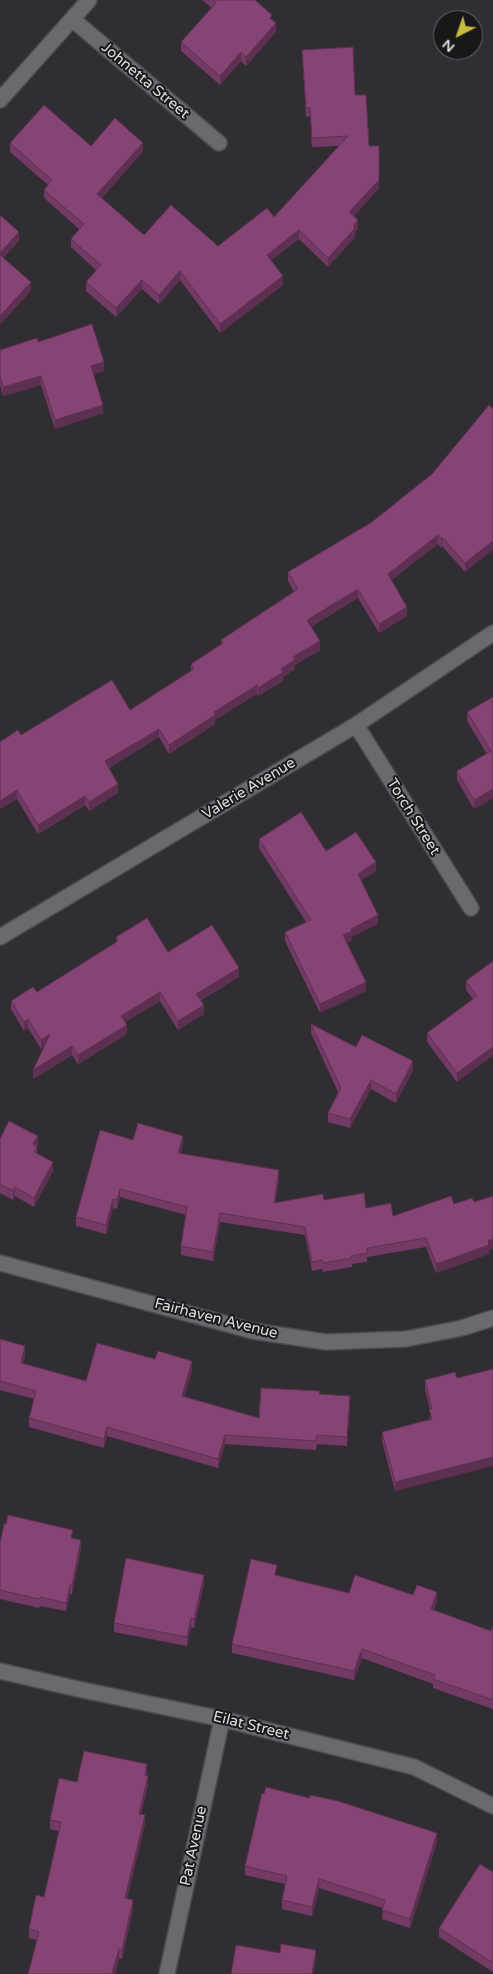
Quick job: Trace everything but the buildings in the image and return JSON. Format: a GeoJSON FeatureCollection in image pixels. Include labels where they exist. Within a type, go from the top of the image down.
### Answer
{"type":"FeatureCollection","features":[{"type":"Feature","properties":{"kind":"street"},"geometry":{"type":"LineString","coordinates":[[0,100],[89,0]]}},
{"type":"Feature","properties":{"kind":"street","name":"Johnetta Street"},"geometry":{"type":"LineString","coordinates":[[72,19],[218,143]]}},
{"type":"Feature","properties":{"kind":"street","name":"Valerie Avenue"},"geometry":{"type":"LineString","coordinates":[[0,937],[356,726],[493,632]]}},
{"type":"Feature","properties":{"kind":"street","name":"Torch Street"},"geometry":{"type":"LineString","coordinates":[[356,726],[471,908]]}},
{"type":"Feature","properties":{"kind":"street","name":"Fairhaven Avenue"},"geometry":{"type":"LineString","coordinates":[[0,1263],[253,1331],[326,1342],[406,1339],[462,1328],[493,1318]]}},
{"type":"Feature","properties":{"kind":"street","name":"Eilat Street"},"geometry":{"type":"LineString","coordinates":[[0,1671],[222,1719],[414,1767],[493,1806]]}},
{"type":"Feature","properties":{"kind":"street","name":"Pat Avenue"},"geometry":{"type":"LineString","coordinates":[[167,1974],[222,1719]]}}]}
